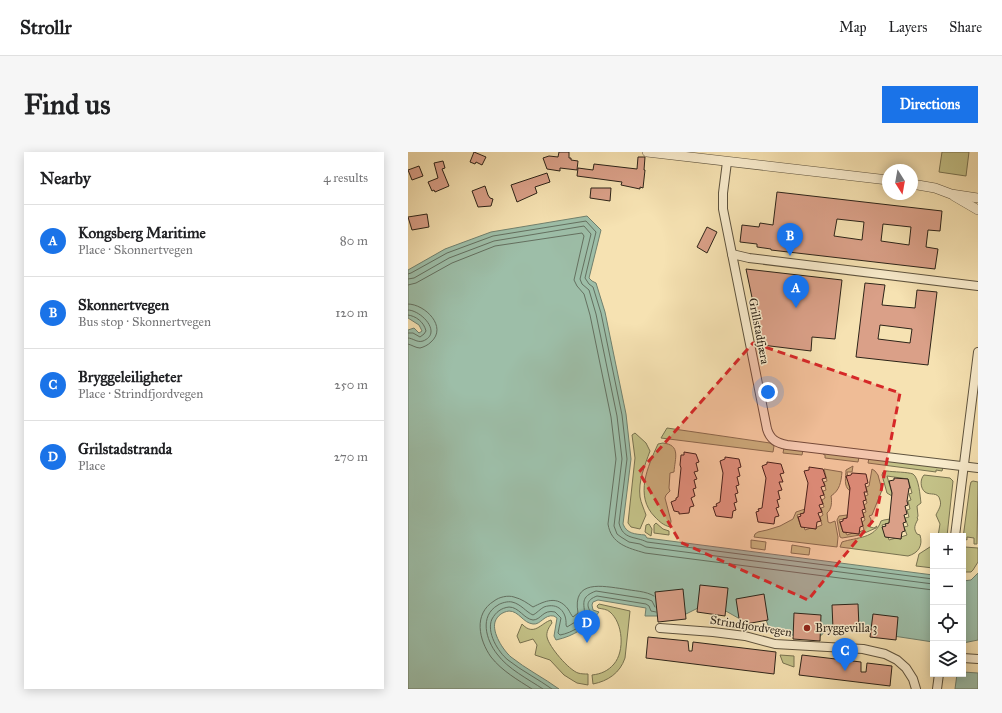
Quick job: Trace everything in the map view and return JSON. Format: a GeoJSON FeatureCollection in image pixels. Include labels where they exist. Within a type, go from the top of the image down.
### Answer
{"type":"FeatureCollection","features":[{"type":"Feature","properties":{"kind":"street"},"geometry":{"type":"LineString","coordinates":[[647,152],[882,179]]}},
{"type":"Feature","properties":{"kind":"street","name":"Grillstadfjæra"},"geometry":{"type":"LineString","coordinates":[[727,162],[723,209],[767,429],[771,438],[786,445],[978,468]]}},
{"type":"Feature","properties":{"kind":"street"},"geometry":{"type":"LineString","coordinates":[[918,185],[935,188],[951,194],[978,210]]}},
{"type":"Feature","properties":{"kind":"street"},"geometry":{"type":"LineString","coordinates":[[951,194],[978,198]]}},
{"type":"Feature","properties":{"kind":"street"},"geometry":{"type":"LineString","coordinates":[[732,254],[745,258],[978,286]]}},
{"type":"Feature","properties":{"kind":"street"},"geometry":{"type":"LineString","coordinates":[[955,533],[978,352]]}},
{"type":"Feature","properties":{"kind":"street","name":"Strindfjordvegen"},"geometry":{"type":"LineString","coordinates":[[660,628],[745,636],[775,644],[863,649],[886,654],[897,660],[906,668],[913,679],[916,689]]}},
{"type":"Feature","properties":{"kind":"street"},"geometry":{"type":"LineString","coordinates":[[966,658],[978,660]]}},
{"type":"Feature","properties":{"kind":"street"},"geometry":{"type":"LineString","coordinates":[[937,689],[939,677]]}},
{"type":"Feature","properties":{"kind":"highlighted area"},"geometry":{"type":"Polygon","coordinates":[[[753,343],[900,393],[876,517],[808,600],[680,542],[639,472],[753,343]]]}},
{"type":"Feature","properties":{"kind":"shaded area"},"geometry":{"type":"Polygon","coordinates":[[[942,152],[969,152],[966,176],[939,172],[942,152]]]}},
{"type":"Feature","properties":{"kind":"shaded area"},"geometry":{"type":"Polygon","coordinates":[[[667,428],[770,443],[774,446],[773,452],[661,438],[667,428]]]}},
{"type":"Feature","properties":{"kind":"shaded area"},"geometry":{"type":"Polygon","coordinates":[[[635,433],[646,443],[650,451],[642,473],[640,485],[640,497],[646,515],[640,529],[631,527],[628,523],[635,458],[632,435],[635,433]]]}},
{"type":"Feature","properties":{"kind":"shaded area"},"geometry":{"type":"Polygon","coordinates":[[[663,443],[672,446],[676,453],[674,472],[670,473],[670,491],[665,498],[671,521],[670,527],[660,522],[649,509],[645,500],[644,490],[650,462],[658,444],[663,443]]]}},
{"type":"Feature","properties":{"kind":"shaded area"},"geometry":{"type":"Polygon","coordinates":[[[784,448],[803,450],[802,455],[783,453],[784,448]]]}},
{"type":"Feature","properties":{"kind":"shaded area"},"geometry":{"type":"Polygon","coordinates":[[[823,453],[859,457],[858,462],[825,458],[823,453]]]}},
{"type":"Feature","properties":{"kind":"shaded area"},"geometry":{"type":"Polygon","coordinates":[[[869,458],[943,467],[942,471],[936,470],[936,472],[868,463],[869,458]]]}},
{"type":"Feature","properties":{"kind":"shaded area"},"geometry":{"type":"Polygon","coordinates":[[[853,466],[852,472],[847,472],[850,491],[846,487],[845,478],[846,470],[853,466]]]}},
{"type":"Feature","properties":{"kind":"shaded area"},"geometry":{"type":"Polygon","coordinates":[[[824,469],[842,472],[840,486],[831,496],[831,507],[827,513],[828,522],[830,523],[835,521],[838,537],[837,547],[754,537],[758,532],[780,526],[793,519],[796,512],[805,509],[804,513],[797,515],[801,527],[804,527],[805,530],[811,528],[816,529],[822,525],[820,517],[823,515],[821,508],[824,507],[822,500],[825,498],[823,491],[826,490],[824,482],[827,481],[824,469]]]}},
{"type":"Feature","properties":{"kind":"shaded area"},"geometry":{"type":"Polygon","coordinates":[[[872,469],[878,475],[882,490],[872,515],[869,516],[871,519],[870,527],[874,528],[877,526],[876,528],[860,535],[842,538],[840,537],[837,520],[839,516],[847,515],[847,518],[839,520],[843,532],[847,535],[853,533],[859,534],[859,532],[864,530],[862,522],[865,520],[863,513],[866,512],[864,505],[867,503],[865,496],[868,495],[866,487],[869,486],[872,469]]]}},
{"type":"Feature","properties":{"kind":"shaded area"},"geometry":{"type":"Polygon","coordinates":[[[883,472],[911,473],[917,479],[921,503],[917,506],[918,519],[915,528],[921,539],[919,548],[915,553],[908,556],[840,547],[842,542],[870,534],[878,527],[881,521],[884,520],[890,519],[889,523],[882,525],[886,537],[888,537],[889,540],[896,538],[901,539],[901,537],[907,535],[904,527],[908,526],[905,518],[909,517],[907,510],[910,509],[908,501],[911,500],[909,494],[912,493],[908,479],[887,476],[892,496],[887,493],[882,475],[883,472]]]}},
{"type":"Feature","properties":{"kind":"shaded area"},"geometry":{"type":"Polygon","coordinates":[[[924,475],[950,478],[953,481],[947,533],[938,533],[940,524],[936,515],[940,506],[940,500],[938,496],[927,493],[923,490],[921,484],[924,475]]]}},
{"type":"Feature","properties":{"kind":"shaded area"},"geometry":{"type":"Polygon","coordinates":[[[971,482],[978,482],[977,544],[974,544],[974,538],[967,537],[966,540],[966,533],[964,533],[971,482]]]}},
{"type":"Feature","properties":{"kind":"shaded area"},"geometry":{"type":"Polygon","coordinates":[[[656,523],[663,529],[669,531],[669,535],[654,533],[654,525],[656,523]]]}},
{"type":"Feature","properties":{"kind":"shaded area"},"geometry":{"type":"Polygon","coordinates":[[[649,524],[652,529],[651,536],[645,532],[646,525],[649,524]]]}},
{"type":"Feature","properties":{"kind":"shaded area"},"geometry":{"type":"Polygon","coordinates":[[[751,540],[766,542],[765,550],[751,548],[751,540]]]}},
{"type":"Feature","properties":{"kind":"shaded area"},"geometry":{"type":"Polygon","coordinates":[[[792,545],[810,548],[809,555],[791,553],[792,545]]]}},
{"type":"Feature","properties":{"kind":"shaded area"},"geometry":{"type":"Polygon","coordinates":[[[930,547],[930,568],[916,566],[919,554],[930,547]]]}},
{"type":"Feature","properties":{"kind":"shaded area"},"geometry":{"type":"Polygon","coordinates":[[[966,547],[978,548],[978,562],[971,572],[966,572],[966,547]]]}},
{"type":"Feature","properties":{"kind":"shaded area"},"geometry":{"type":"Polygon","coordinates":[[[599,604],[630,611],[625,658],[623,663],[613,676],[604,681],[593,684],[592,675],[604,672],[614,664],[618,658],[621,645],[618,623],[609,611],[598,608],[597,606],[599,604]]]}},
{"type":"Feature","properties":{"kind":"shaded area"},"geometry":{"type":"Polygon","coordinates":[[[551,620],[552,623],[548,630],[547,637],[551,646],[570,668],[579,673],[588,674],[588,685],[577,683],[564,675],[550,660],[535,655],[537,645],[533,639],[520,643],[517,636],[522,624],[526,628],[534,629],[551,620]]]}},
{"type":"Feature","properties":{"kind":"shaded area"},"geometry":{"type":"Polygon","coordinates":[[[780,655],[794,656],[794,667],[783,663],[780,655]]]}},
{"type":"Feature","properties":{"kind":"water"},"geometry":{"type":"Polygon","coordinates":[[[587,216],[601,230],[589,278],[596,283],[605,312],[626,414],[631,459],[623,524],[629,532],[645,535],[647,538],[930,575],[930,642],[867,632],[855,624],[834,624],[818,638],[771,633],[765,617],[740,619],[724,610],[698,608],[684,615],[645,616],[646,608],[598,600],[593,602],[592,605],[593,610],[599,612],[590,622],[575,633],[556,640],[554,636],[557,618],[554,616],[548,617],[536,624],[533,624],[526,622],[516,613],[509,611],[498,616],[495,622],[494,626],[497,636],[508,654],[523,666],[559,689],[408,689],[408,330],[414,328],[419,333],[422,331],[419,325],[408,318],[408,270],[445,249],[491,232],[587,216]]]}},
{"type":"Feature","properties":{"kind":"water"},"geometry":{"type":"Polygon","coordinates":[[[978,573],[978,640],[966,642],[966,581],[971,580],[978,573]]]}},
{"type":"Feature","properties":{"kind":"water"},"geometry":{"type":"Polygon","coordinates":[[[966,672],[978,673],[978,689],[955,689],[957,677],[966,677],[966,672]]]}},
{"type":"Feature","properties":{"kind":"building"},"geometry":{"type":"Polygon","coordinates":[[[474,152],[486,157],[482,165],[476,162],[475,164],[470,162],[474,152]]]}},
{"type":"Feature","properties":{"kind":"building"},"geometry":{"type":"Polygon","coordinates":[[[559,152],[569,152],[569,158],[571,158],[571,160],[578,161],[577,170],[560,168],[560,171],[547,169],[543,158],[549,156],[558,157],[559,152]]]}},
{"type":"Feature","properties":{"kind":"building"},"geometry":{"type":"Polygon","coordinates":[[[638,157],[645,157],[643,188],[640,187],[640,189],[621,185],[622,182],[577,176],[578,168],[593,170],[594,164],[637,169],[638,157]]]}},
{"type":"Feature","properties":{"kind":"building"},"geometry":{"type":"Polygon","coordinates":[[[443,161],[445,168],[442,169],[449,186],[435,192],[434,190],[432,191],[428,182],[438,178],[434,163],[443,161]]]}},
{"type":"Feature","properties":{"kind":"building"},"geometry":{"type":"Polygon","coordinates":[[[419,166],[423,176],[412,180],[408,170],[419,166]]]}},
{"type":"Feature","properties":{"kind":"building"},"geometry":{"type":"Polygon","coordinates":[[[547,173],[550,182],[535,187],[537,193],[517,202],[511,185],[547,173]]]}},
{"type":"Feature","properties":{"kind":"building"},"geometry":{"type":"Polygon","coordinates":[[[485,186],[488,195],[493,199],[491,206],[478,207],[472,191],[485,186]]]}},
{"type":"Feature","properties":{"kind":"building"},"geometry":{"type":"Polygon","coordinates":[[[591,188],[611,188],[610,201],[590,198],[591,188]]]}},
{"type":"Feature","properties":{"kind":"building"},"geometry":{"type":"Polygon","coordinates":[[[777,192],[942,211],[940,231],[928,230],[926,247],[938,249],[935,269],[771,250],[757,247],[757,244],[740,242],[742,225],[759,227],[760,223],[773,225],[777,192]],[[837,219],[834,236],[862,240],[864,222],[837,219]],[[883,224],[881,241],[909,245],[911,227],[883,224]]]}},
{"type":"Feature","properties":{"kind":"building"},"geometry":{"type":"Polygon","coordinates":[[[427,214],[429,227],[412,230],[408,217],[427,214]]]}},
{"type":"Feature","properties":{"kind":"building"},"geometry":{"type":"Polygon","coordinates":[[[707,227],[717,232],[707,253],[697,247],[707,227]]]}},
{"type":"Feature","properties":{"kind":"building"},"geometry":{"type":"Polygon","coordinates":[[[746,269],[842,280],[835,339],[812,337],[811,351],[762,345],[746,269]]]}},
{"type":"Feature","properties":{"kind":"building"},"geometry":{"type":"Polygon","coordinates":[[[865,283],[885,285],[882,305],[915,308],[917,290],[937,292],[928,365],[856,357],[865,283]],[[880,325],[878,339],[910,343],[912,329],[880,325]]]}},
{"type":"Feature","properties":{"kind":"building"},"geometry":{"type":"Polygon","coordinates":[[[684,452],[696,454],[699,462],[696,463],[698,471],[694,472],[697,479],[694,480],[696,488],[693,489],[695,496],[691,498],[694,506],[690,507],[689,513],[679,514],[679,512],[674,511],[671,502],[676,500],[678,497],[681,455],[684,455],[684,452]]]}},
{"type":"Feature","properties":{"kind":"building"},"geometry":{"type":"Polygon","coordinates":[[[725,457],[739,459],[741,467],[738,468],[740,476],[737,477],[739,485],[736,486],[738,493],[735,494],[737,502],[734,503],[736,510],[733,511],[732,518],[716,516],[713,507],[717,506],[716,504],[720,502],[723,473],[720,461],[725,459],[725,457]]]}},
{"type":"Feature","properties":{"kind":"building"},"geometry":{"type":"Polygon","coordinates":[[[767,462],[781,464],[784,473],[780,474],[783,482],[779,482],[782,490],[778,491],[780,499],[777,500],[779,507],[776,508],[779,516],[775,517],[774,524],[758,522],[756,512],[759,511],[758,509],[762,508],[766,478],[762,466],[767,464],[767,462]]]}},
{"type":"Feature","properties":{"kind":"building"},"geometry":{"type":"Polygon","coordinates":[[[809,467],[823,469],[826,478],[822,479],[825,486],[821,487],[824,495],[820,496],[823,504],[819,505],[822,512],[818,513],[821,521],[817,522],[816,529],[801,527],[798,517],[801,516],[800,514],[804,513],[808,483],[804,471],[809,470],[809,467]]]}},
{"type":"Feature","properties":{"kind":"building"},"geometry":{"type":"Polygon","coordinates":[[[852,473],[866,474],[868,483],[865,484],[867,492],[864,492],[866,500],[863,501],[865,509],[862,510],[864,517],[861,518],[863,526],[860,527],[859,534],[843,532],[840,522],[847,518],[850,488],[846,476],[851,475],[852,473]]]}},
{"type":"Feature","properties":{"kind":"building"},"geometry":{"type":"Polygon","coordinates":[[[894,478],[908,479],[910,488],[907,501],[908,505],[905,506],[907,514],[904,515],[906,522],[903,523],[905,531],[902,532],[901,539],[885,537],[882,527],[889,523],[892,493],[889,481],[894,480],[894,478]]]}},
{"type":"Feature","properties":{"kind":"building"},"geometry":{"type":"Polygon","coordinates":[[[700,585],[728,588],[725,616],[697,612],[700,585]]]}},
{"type":"Feature","properties":{"kind":"building"},"geometry":{"type":"Polygon","coordinates":[[[683,589],[686,619],[658,622],[655,592],[683,589]]]}},
{"type":"Feature","properties":{"kind":"building"},"geometry":{"type":"Polygon","coordinates":[[[764,594],[768,620],[740,625],[736,599],[764,594]]]}},
{"type":"Feature","properties":{"kind":"building"},"geometry":{"type":"Polygon","coordinates":[[[858,604],[859,627],[833,629],[832,605],[858,604]]]}},
{"type":"Feature","properties":{"kind":"building","name":"Bryggevilla 3"},"geometry":{"type":"Polygon","coordinates":[[[794,613],[821,615],[820,641],[793,639],[794,613]]]}},
{"type":"Feature","properties":{"kind":"building"},"geometry":{"type":"Polygon","coordinates":[[[873,614],[898,617],[896,640],[870,637],[873,614]]]}},
{"type":"Feature","properties":{"kind":"building"},"geometry":{"type":"Polygon","coordinates":[[[648,637],[688,641],[689,651],[692,651],[693,642],[776,652],[774,674],[646,658],[648,637]]]}},
{"type":"Feature","properties":{"kind":"building"},"geometry":{"type":"Polygon","coordinates":[[[802,655],[861,662],[861,672],[866,672],[867,663],[892,666],[890,686],[799,675],[802,655]]]}},
{"type":"Feature","properties":{"kind":"place","name":"Skonnertvegen"},"geometry":{"type":"Point","coordinates":[790,256]}},
{"type":"Feature","properties":{"kind":"place","name":"Kongsberg Maritime"},"geometry":{"type":"Point","coordinates":[796,308]}},
{"type":"Feature","properties":{"kind":"place","name":"Bryggevilla 3"},"geometry":{"type":"Point","coordinates":[807,628]}},
{"type":"Feature","properties":{"kind":"place","name":"Grilstadstranda"},"geometry":{"type":"Point","coordinates":[587,643]}},
{"type":"Feature","properties":{"kind":"place","name":"Bryggeleiligheter"},"geometry":{"type":"Point","coordinates":[845,671]}}]}
